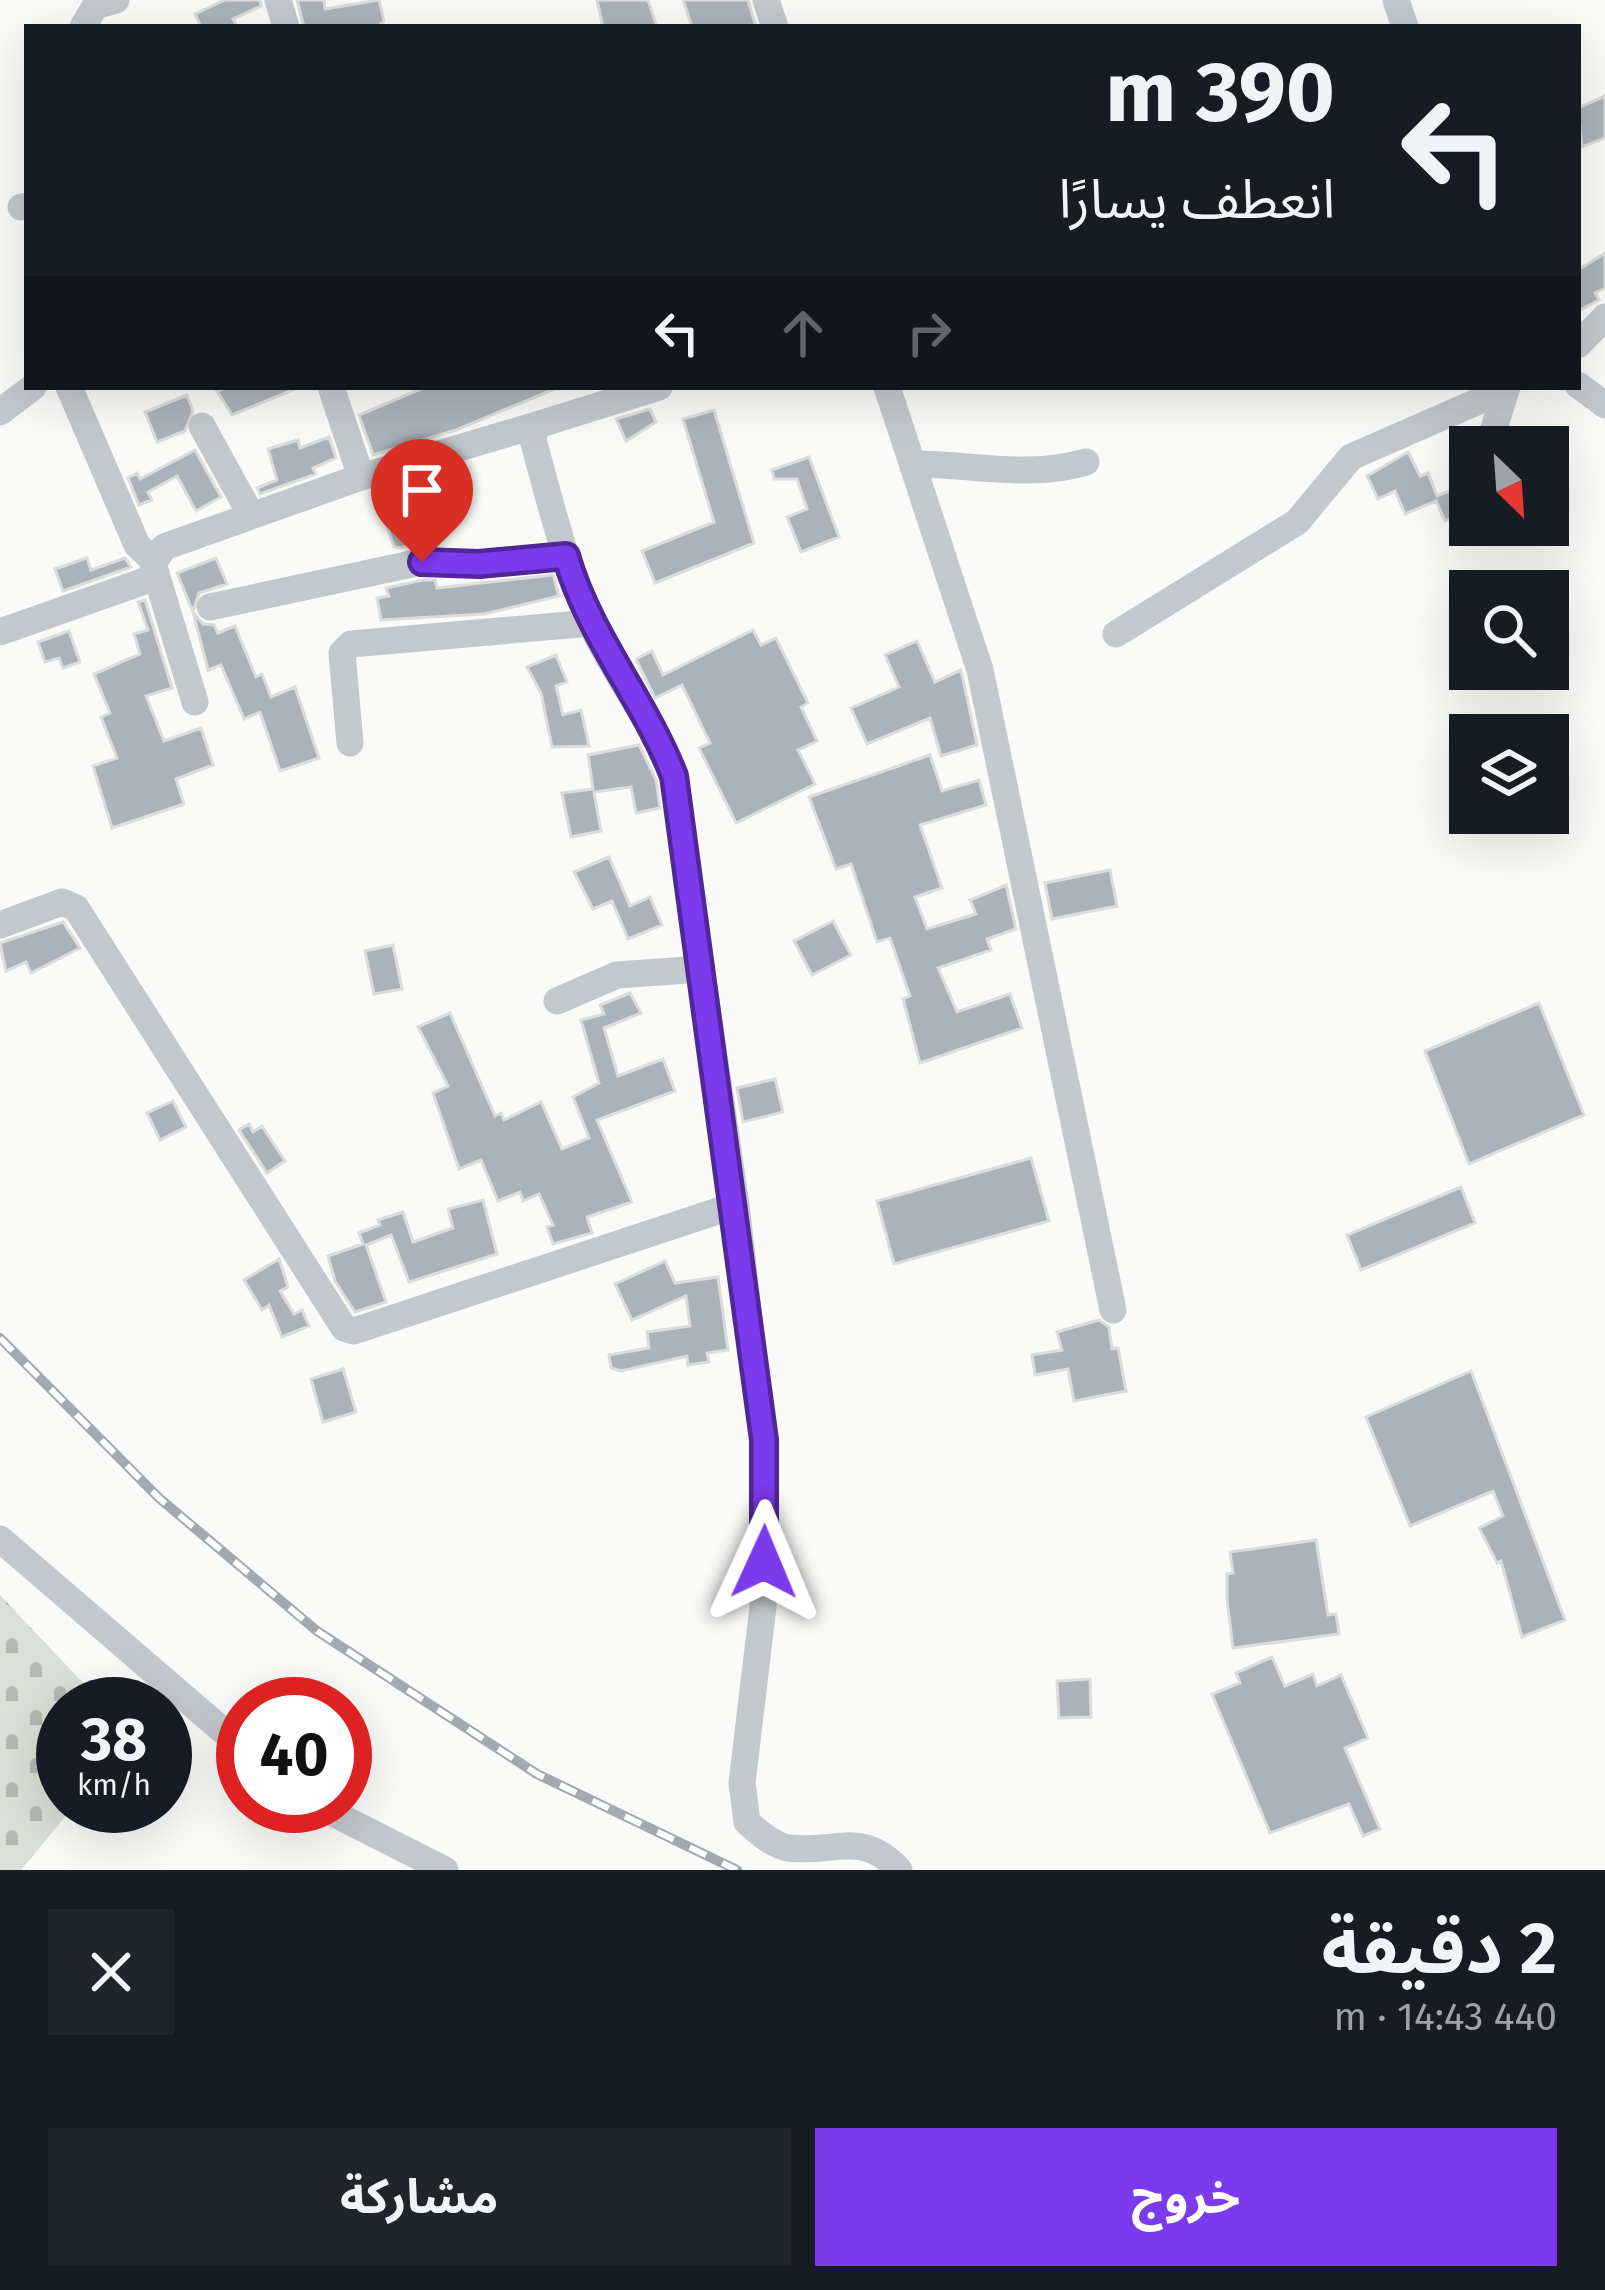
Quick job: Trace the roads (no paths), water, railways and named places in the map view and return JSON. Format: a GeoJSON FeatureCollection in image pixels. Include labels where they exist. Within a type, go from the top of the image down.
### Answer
{"type":"FeatureCollection","features":[{"type":"Feature","properties":{"kind":"street"},"geometry":{"type":"LineString","coordinates":[[84,24],[95,6],[116,0]]}},
{"type":"Feature","properties":{"kind":"street"},"geometry":{"type":"LineString","coordinates":[[1581,342],[1605,317]]}},
{"type":"Feature","properties":{"kind":"street"},"geometry":{"type":"LineString","coordinates":[[0,412],[29,390]]}},
{"type":"Feature","properties":{"kind":"street"},"geometry":{"type":"LineString","coordinates":[[70,390],[137,544],[154,569],[195,702]]}},
{"type":"Feature","properties":{"kind":"street"},"geometry":{"type":"LineString","coordinates":[[332,390],[361,477]]}},
{"type":"Feature","properties":{"kind":"street"},"geometry":{"type":"LineString","coordinates":[[0,632],[154,569],[164,547],[361,477],[649,390]]}},
{"type":"Feature","properties":{"kind":"street"},"geometry":{"type":"LineString","coordinates":[[888,390],[980,670],[1113,1310]]}},
{"type":"Feature","properties":{"kind":"street"},"geometry":{"type":"LineString","coordinates":[[1116,634],[1297,522],[1351,457],[1502,390]]}},
{"type":"Feature","properties":{"kind":"street"},"geometry":{"type":"LineString","coordinates":[[1494,426],[1505,390]]}},
{"type":"Feature","properties":{"kind":"street"},"geometry":{"type":"LineString","coordinates":[[540,424],[532,436],[566,556],[592,623],[651,722],[674,776],[736,1204],[764,1440],[763,1607],[742,1783],[746,1822],[787,1848],[834,1843],[877,1850],[899,1870]]}},
{"type":"Feature","properties":{"kind":"street"},"geometry":{"type":"LineString","coordinates":[[202,426],[251,515]]}},
{"type":"Feature","properties":{"kind":"street"},"geometry":{"type":"LineString","coordinates":[[914,464],[1033,473],[1087,462]]}},
{"type":"Feature","properties":{"kind":"street"},"geometry":{"type":"LineString","coordinates":[[210,607],[422,562],[479,564],[566,556]]}},
{"type":"Feature","properties":{"kind":"street"},"geometry":{"type":"LineString","coordinates":[[350,743],[340,677],[342,653],[351,644],[592,623]]}},
{"type":"Feature","properties":{"kind":"street"},"geometry":{"type":"LineString","coordinates":[[0,925],[62,902],[76,908],[344,1328],[369,1326],[736,1204]]}},
{"type":"Feature","properties":{"kind":"street"},"geometry":{"type":"LineString","coordinates":[[557,1001],[617,975],[701,969]]}},
{"type":"Feature","properties":{"kind":"street"},"geometry":{"type":"LineString","coordinates":[[0,1540],[216,1725]]}},
{"type":"Feature","properties":{"kind":"street"},"geometry":{"type":"LineString","coordinates":[[372,1833],[445,1870]]}},
{"type":"Feature","properties":{"kind":"railway"},"geometry":{"type":"LineString","coordinates":[[0,1338],[159,1498],[317,1631],[537,1774],[737,1870]]}}]}
